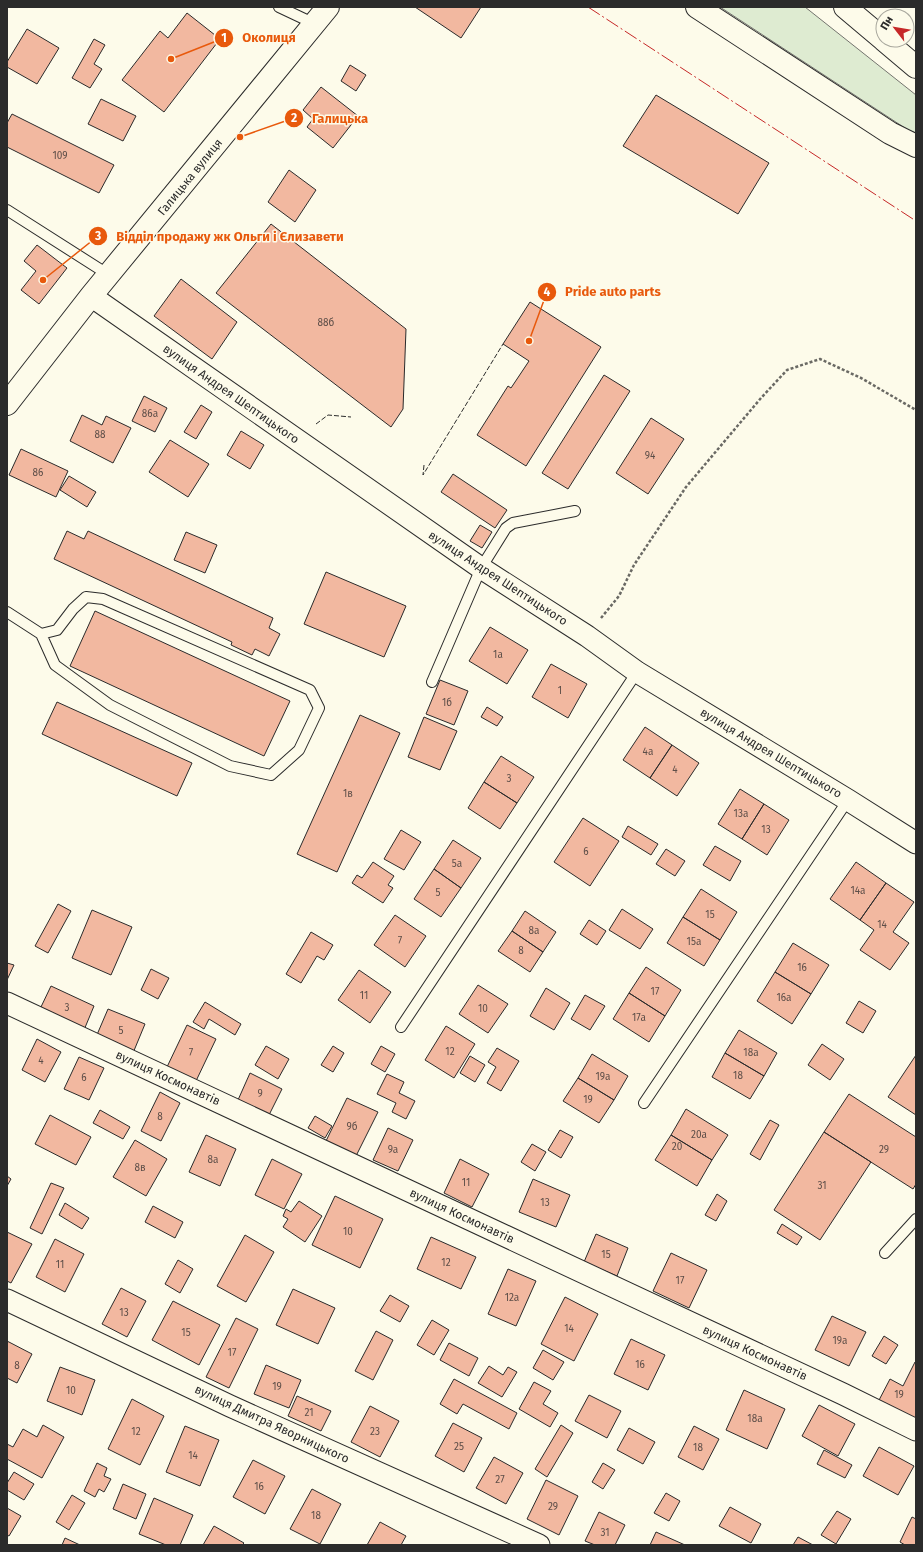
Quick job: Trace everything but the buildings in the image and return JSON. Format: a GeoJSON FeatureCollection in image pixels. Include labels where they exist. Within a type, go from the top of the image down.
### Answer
{"type":"FeatureCollection","features":[{"type":"Feature","properties":{"kind":"main road","name":"Галицька вулиця"},"geometry":{"type":"LineString","coordinates":[[7,404],[91,296],[328,7]]}},
{"type":"Feature","properties":{"kind":"main road"},"geometry":{"type":"LineString","coordinates":[[697,7],[890,134],[916,146]]}},
{"type":"Feature","properties":{"kind":"main road"},"geometry":{"type":"LineString","coordinates":[[845,7],[875,32]]}},
{"type":"Feature","properties":{"kind":"main road"},"geometry":{"type":"LineString","coordinates":[[867,7],[875,18]]}},
{"type":"Feature","properties":{"kind":"main road"},"geometry":{"type":"LineString","coordinates":[[895,48],[904,55]]}},
{"type":"Feature","properties":{"kind":"street","name":"вулиця Андрея Шептицького"},"geometry":{"type":"LineString","coordinates":[[91,296],[480,568],[587,636],[637,672],[916,843]]}},
{"type":"Feature","properties":{"kind":"street","name":"вулиця Космонавтів"},"geometry":{"type":"LineString","coordinates":[[7,1003],[836,1391],[916,1430]]}},
{"type":"Feature","properties":{"kind":"street","name":"вулиця Дмитра Яворницького"},"geometry":{"type":"LineString","coordinates":[[7,1300],[237,1409],[538,1545]]}},
{"type":"Feature","properties":{"kind":"lane"},"geometry":{"type":"LineString","coordinates":[[279,7],[315,24]]}},
{"type":"Feature","properties":{"kind":"lane"},"geometry":{"type":"LineString","coordinates":[[7,210],[109,275]]}},
{"type":"Feature","properties":{"kind":"lane"},"geometry":{"type":"LineString","coordinates":[[432,682],[480,568],[506,528],[513,523],[575,511]]}},
{"type":"Feature","properties":{"kind":"lane"},"geometry":{"type":"LineString","coordinates":[[7,612],[41,634],[56,665],[110,705],[230,766],[272,775],[299,750],[319,708],[310,690],[103,599],[86,597],[73,609],[57,630],[41,634]]}},
{"type":"Feature","properties":{"kind":"lane"},"geometry":{"type":"LineString","coordinates":[[401,1026],[637,672]]}},
{"type":"Feature","properties":{"kind":"lane"},"geometry":{"type":"LineString","coordinates":[[644,1103],[848,800]]}},
{"type":"Feature","properties":{"kind":"lane"},"geometry":{"type":"LineString","coordinates":[[885,1253],[916,1219]]}},
{"type":"Feature","properties":{"kind":"path"},"geometry":{"type":"LineString","coordinates":[[587,636],[619,596],[634,565],[686,487],[756,404],[787,370],[820,359],[861,378],[916,410]]}},
{"type":"Feature","properties":{"kind":"green space"},"geometry":{"type":"Polygon","coordinates":[[[720,7],[805,7],[916,95],[916,133],[908,130],[720,7]]]}},
{"type":"Feature","properties":{"kind":"fence"},"geometry":{"type":"LineString","coordinates":[[424,465],[423,475],[503,344]]}},
{"type":"Feature","properties":{"kind":"fence"},"geometry":{"type":"LineString","coordinates":[[316,424],[328,415],[351,417]]}},
{"type":"Feature","properties":{"kind":"power"},"geometry":{"type":"LineString","coordinates":[[588,7],[916,221]]}},
{"type":"Feature","properties":{"kind":"place","name":"Околиця"},"geometry":{"type":"Point","coordinates":[171,59]}},
{"type":"Feature","properties":{"kind":"place","name":"Галицька"},"geometry":{"type":"Point","coordinates":[240,137]}},
{"type":"Feature","properties":{"kind":"place","name":"Відділ продажу жк Ольги і Єлизавети"},"geometry":{"type":"Point","coordinates":[43,280]}},
{"type":"Feature","properties":{"kind":"place","name":"Pride auto parts"},"geometry":{"type":"Point","coordinates":[529,341]}}]}
